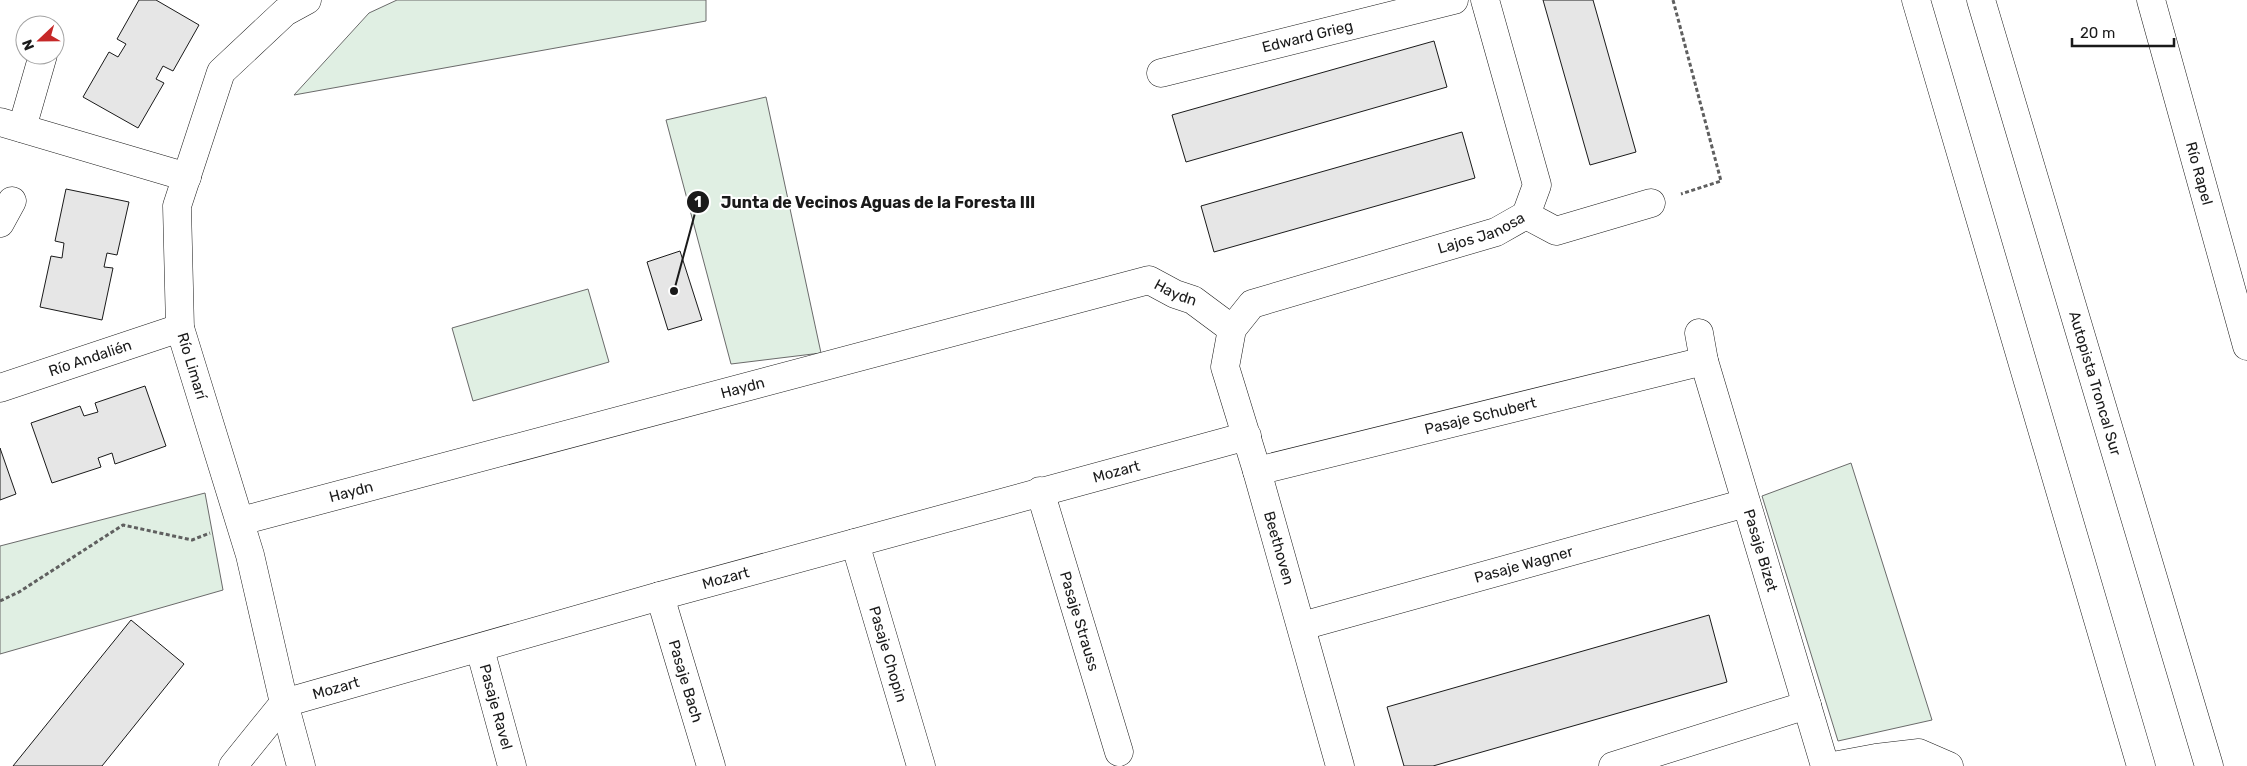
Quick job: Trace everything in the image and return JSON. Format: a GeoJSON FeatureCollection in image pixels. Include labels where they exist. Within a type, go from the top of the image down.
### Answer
{"type":"FeatureCollection","features":[{"type":"Feature","properties":{"kind":"main road","name":"Río Limarí"},"geometry":{"type":"LineString","coordinates":[[302,766],[284,703],[241,521],[180,328],[177,206],[221,72],[285,12],[307,0]]}},
{"type":"Feature","properties":{"kind":"main road","name":"Edward Grieg"},"geometry":{"type":"LineString","coordinates":[[1161,73],[1454,0]]}},
{"type":"Feature","properties":{"kind":"main road","name":"Lajos Janosa"},"geometry":{"type":"LineString","coordinates":[[1232,329],[1252,304],[1496,232],[1526,215],[1536,185],[1485,0]]}},
{"type":"Feature","properties":{"kind":"main road"},"geometry":{"type":"LineString","coordinates":[[1916,0],[2141,766]]}},
{"type":"Feature","properties":{"kind":"main road","name":"Autopista Troncal Sur"},"geometry":{"type":"LineString","coordinates":[[1981,0],[2209,766]]}},
{"type":"Feature","properties":{"kind":"main road","name":"Río Rapel"},"geometry":{"type":"LineString","coordinates":[[2152,0],[2247,346]]}},
{"type":"Feature","properties":{"kind":"main road"},"geometry":{"type":"LineString","coordinates":[[38,65],[11,125],[187,177]]}},
{"type":"Feature","properties":{"kind":"main road"},"geometry":{"type":"LineString","coordinates":[[1526,215],[1556,231],[1651,203]]}},
{"type":"Feature","properties":{"kind":"main road","name":"Haydn"},"geometry":{"type":"LineString","coordinates":[[241,521],[1150,280],[1175,294],[1193,300],[1232,329]]}},
{"type":"Feature","properties":{"kind":"main road","name":"Río Andalién"},"geometry":{"type":"LineString","coordinates":[[0,388],[180,328]]}},
{"type":"Feature","properties":{"kind":"main road","name":"Beethoven"},"geometry":{"type":"LineString","coordinates":[[1232,329],[1225,367],[1302,626],[1340,766]]}},
{"type":"Feature","properties":{"kind":"main road","name":"Pasaje Bizet"},"geometry":{"type":"LineString","coordinates":[[1699,333],[1704,361],[1825,766]]}},
{"type":"Feature","properties":{"kind":"main road","name":"Pasaje Schubert"},"geometry":{"type":"LineString","coordinates":[[1257,471],[1704,361]]}},
{"type":"Feature","properties":{"kind":"main road","name":"Mozart"},"geometry":{"type":"LineString","coordinates":[[284,703],[480,649],[660,596],[1247,436]]}},
{"type":"Feature","properties":{"kind":"main road","name":"Pasaje Strauss"},"geometry":{"type":"LineString","coordinates":[[1040,491],[1119,752]]}},
{"type":"Feature","properties":{"kind":"main road","name":"Pasaje Wagner"},"geometry":{"type":"LineString","coordinates":[[1302,626],[1746,503]]}},
{"type":"Feature","properties":{"kind":"main road","name":"Pasaje Chopin"},"geometry":{"type":"LineString","coordinates":[[855,543],[921,766]]}},
{"type":"Feature","properties":{"kind":"main road","name":"Pasaje Bach"},"geometry":{"type":"LineString","coordinates":[[660,596],[711,766]]}},
{"type":"Feature","properties":{"kind":"main road","name":"Pasaje Ravel"},"geometry":{"type":"LineString","coordinates":[[480,649],[512,766]]}},
{"type":"Feature","properties":{"kind":"main road"},"geometry":{"type":"LineString","coordinates":[[233,766],[284,703]]}},
{"type":"Feature","properties":{"kind":"main road"},"geometry":{"type":"LineString","coordinates":[[1613,766],[1807,705]]}},
{"type":"Feature","properties":{"kind":"main road"},"geometry":{"type":"LineString","coordinates":[[1833,766],[1919,753],[1949,766]]}},
{"type":"Feature","properties":{"kind":"path"},"geometry":{"type":"LineString","coordinates":[[1651,203],[1721,181],[1673,0]]}},
{"type":"Feature","properties":{"kind":"path"},"geometry":{"type":"LineString","coordinates":[[0,601],[19,592],[123,525],[192,540],[241,521]]}},
{"type":"Feature","properties":{"kind":"green space"},"geometry":{"type":"Polygon","coordinates":[[[397,0],[706,0],[706,21],[294,95],[369,13],[397,0]]]}},
{"type":"Feature","properties":{"kind":"green space"},"geometry":{"type":"Polygon","coordinates":[[[766,97],[821,353],[731,364],[666,120],[766,97]]]}},
{"type":"Feature","properties":{"kind":"green space"},"geometry":{"type":"Polygon","coordinates":[[[588,289],[609,362],[473,401],[452,328],[588,289]]]}},
{"type":"Feature","properties":{"kind":"green space"},"geometry":{"type":"Polygon","coordinates":[[[1851,463],[1932,720],[1838,741],[1762,496],[1851,463]]]}},
{"type":"Feature","properties":{"kind":"green space"},"geometry":{"type":"Polygon","coordinates":[[[205,493],[223,590],[0,654],[0,546],[205,493]]]}},
{"type":"Feature","properties":{"kind":"building"},"geometry":{"type":"Polygon","coordinates":[[[139,0],[156,0],[199,25],[173,71],[163,66],[156,79],[164,83],[138,128],[83,97],[109,52],[118,57],[126,44],[117,39],[139,0]]]}},
{"type":"Feature","properties":{"kind":"building"},"geometry":{"type":"Polygon","coordinates":[[[1543,0],[1593,0],[1636,152],[1590,165],[1543,0]]]}},
{"type":"Feature","properties":{"kind":"building"},"geometry":{"type":"Polygon","coordinates":[[[1434,41],[1447,87],[1186,162],[1172,115],[1434,41]]]}},
{"type":"Feature","properties":{"kind":"building"},"geometry":{"type":"Polygon","coordinates":[[[1462,132],[1475,178],[1214,252],[1201,206],[1462,132]]]}},
{"type":"Feature","properties":{"kind":"building"},"geometry":{"type":"Polygon","coordinates":[[[66,189],[129,202],[117,255],[107,253],[104,267],[113,268],[102,320],[40,307],[51,256],[62,258],[64,243],[55,241],[66,189]]]}},
{"type":"Feature","properties":{"kind":"building"},"geometry":{"type":"Polygon","coordinates":[[[680,251],[702,320],[668,330],[647,262],[680,251]]]}},
{"type":"Feature","properties":{"kind":"building"},"geometry":{"type":"Polygon","coordinates":[[[145,386],[166,446],[115,464],[112,453],[98,458],[101,467],[52,483],[31,423],[80,406],[84,416],[98,412],[95,403],[145,386]]]}},
{"type":"Feature","properties":{"kind":"building"},"geometry":{"type":"Polygon","coordinates":[[[0,448],[16,494],[0,500],[0,448]]]}},
{"type":"Feature","properties":{"kind":"building"},"geometry":{"type":"Polygon","coordinates":[[[1709,615],[1727,682],[1433,766],[1404,766],[1387,707],[1709,615]]]}},
{"type":"Feature","properties":{"kind":"building"},"geometry":{"type":"Polygon","coordinates":[[[131,620],[184,664],[102,766],[13,766],[131,620]]]}},
{"type":"Feature","properties":{"kind":"place","name":"Junta de Vecinos Aguas de la Foresta III"},"geometry":{"type":"Point","coordinates":[674,291]}}]}
